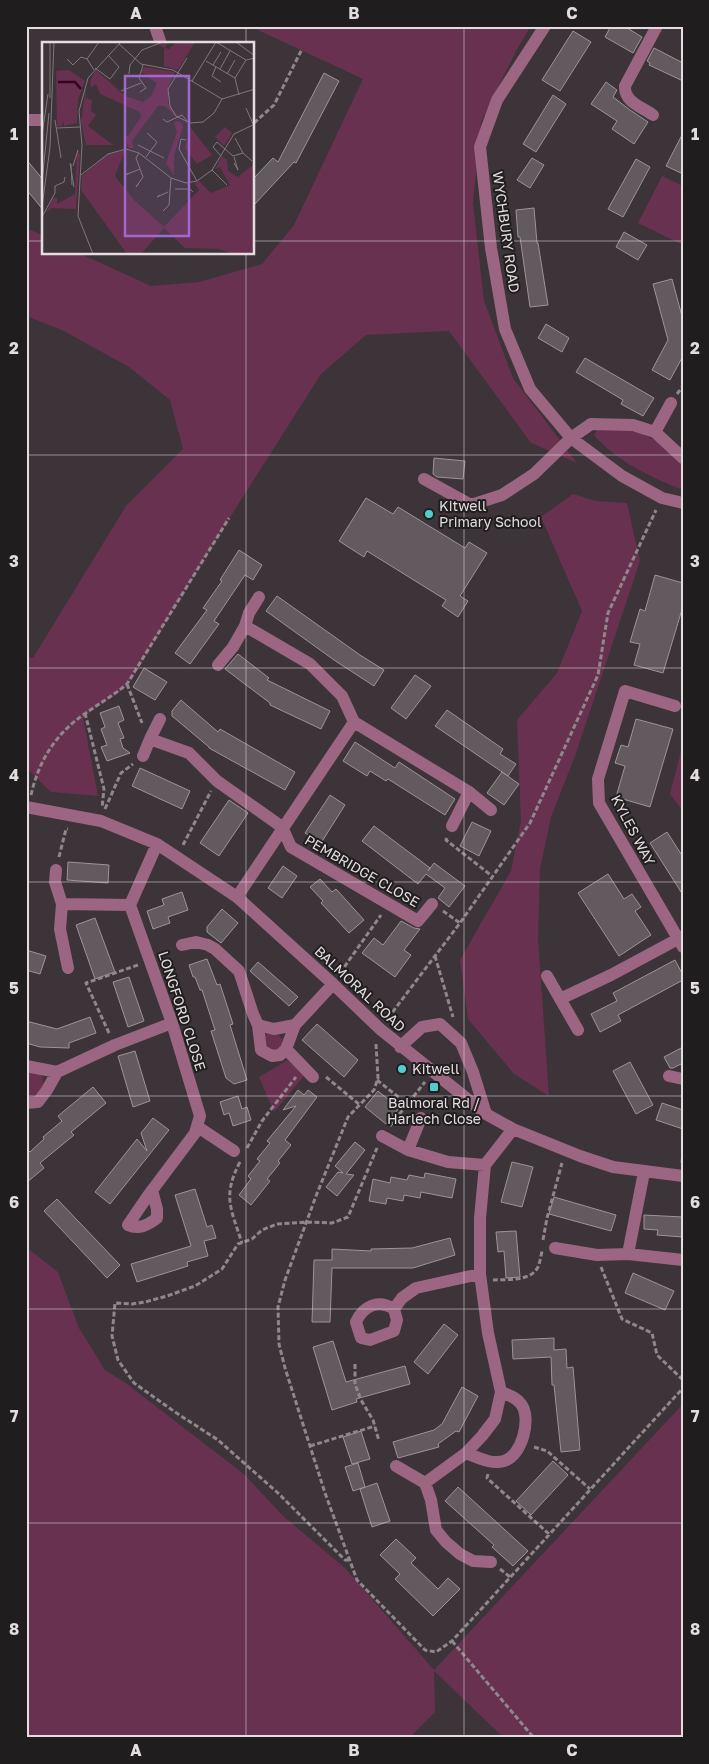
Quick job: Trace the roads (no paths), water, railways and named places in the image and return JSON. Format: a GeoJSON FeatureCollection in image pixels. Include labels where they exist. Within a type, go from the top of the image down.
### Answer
{"type":"FeatureCollection","features":[{"type":"Feature","properties":{"kind":"street"},"geometry":{"type":"LineString","coordinates":[[156,26],[160,42]]}},
{"type":"Feature","properties":{"kind":"street","name":"WYCHBURY ROAD"},"geometry":{"type":"LineString","coordinates":[[545,26],[497,100],[480,148],[490,248],[505,329],[530,389],[571,438],[622,476],[662,498],[683,503]]}},
{"type":"Feature","properties":{"kind":"street"},"geometry":{"type":"LineString","coordinates":[[653,115],[628,99],[625,86],[658,26]]}},
{"type":"Feature","properties":{"kind":"street"},"geometry":{"type":"LineString","coordinates":[[26,120],[42,120]]}},
{"type":"Feature","properties":{"kind":"street"},"geometry":{"type":"LineString","coordinates":[[655,432],[671,403]]}},
{"type":"Feature","properties":{"kind":"street"},"geometry":{"type":"LineString","coordinates":[[424,478],[471,505],[502,495],[534,474],[571,438],[590,424],[633,425],[655,432],[683,458]]}},
{"type":"Feature","properties":{"kind":"street"},"geometry":{"type":"LineString","coordinates":[[218,665],[233,647],[259,597]]}},
{"type":"Feature","properties":{"kind":"street"},"geometry":{"type":"LineString","coordinates":[[245,626],[310,664],[342,696],[354,722],[469,792],[492,810]]}},
{"type":"Feature","properties":{"kind":"street","name":"KYLES WAY"},"geometry":{"type":"LineString","coordinates":[[560,999],[681,943],[599,803],[598,779],[625,691],[675,706]]}},
{"type":"Feature","properties":{"kind":"street"},"geometry":{"type":"LineString","coordinates":[[143,756],[160,719]]}},
{"type":"Feature","properties":{"kind":"street"},"geometry":{"type":"LineString","coordinates":[[237,897],[354,722]]}},
{"type":"Feature","properties":{"kind":"street","name":"PEMBRIDGE CLOSE"},"geometry":{"type":"LineString","coordinates":[[150,740],[189,752],[216,781],[282,827],[292,847],[418,921],[432,904]]}},
{"type":"Feature","properties":{"kind":"street"},"geometry":{"type":"LineString","coordinates":[[452,826],[469,792]]}},
{"type":"Feature","properties":{"kind":"street","name":"BALMORAL ROAD"},"geometry":{"type":"LineString","coordinates":[[27,807],[101,821],[157,844],[237,897],[400,1047],[486,1114],[513,1129],[612,1167],[683,1176]]}},
{"type":"Feature","properties":{"kind":"street"},"geometry":{"type":"LineString","coordinates":[[62,904],[130,905],[157,844]]}},
{"type":"Feature","properties":{"kind":"street"},"geometry":{"type":"LineString","coordinates":[[56,870],[55,882],[62,904],[60,929],[68,968]]}},
{"type":"Feature","properties":{"kind":"street","name":"LONGFORD CLOSE"},"geometry":{"type":"LineString","coordinates":[[130,905],[172,1023],[200,1116],[198,1127]]}},
{"type":"Feature","properties":{"kind":"street"},"geometry":{"type":"LineString","coordinates":[[182,945],[196,942],[208,945],[239,971],[258,1025],[261,1050],[272,1056],[280,1055],[286,1049],[294,1025],[333,984]]}},
{"type":"Feature","properties":{"kind":"street"},"geometry":{"type":"LineString","coordinates":[[547,976],[578,1030]]}},
{"type":"Feature","properties":{"kind":"street"},"geometry":{"type":"LineString","coordinates":[[26,1066],[57,1072],[115,1045],[172,1023]]}},
{"type":"Feature","properties":{"kind":"street"},"geometry":{"type":"LineString","coordinates":[[400,1047],[422,1027],[440,1024],[461,1044],[473,1072],[486,1114]]}},
{"type":"Feature","properties":{"kind":"street"},"geometry":{"type":"LineString","coordinates":[[258,1025],[274,1029],[294,1025]]}},
{"type":"Feature","properties":{"kind":"street"},"geometry":{"type":"LineString","coordinates":[[286,1049],[313,1077]]}},
{"type":"Feature","properties":{"kind":"street"},"geometry":{"type":"LineString","coordinates":[[26,1103],[38,1102],[57,1072]]}},
{"type":"Feature","properties":{"kind":"street"},"geometry":{"type":"LineString","coordinates":[[668,1076],[683,1079]]}},
{"type":"Feature","properties":{"kind":"street"},"geometry":{"type":"LineString","coordinates":[[408,1150],[421,1118]]}},
{"type":"Feature","properties":{"kind":"street"},"geometry":{"type":"LineString","coordinates":[[152,1190],[195,1134],[198,1127],[234,1152]]}},
{"type":"Feature","properties":{"kind":"street"},"geometry":{"type":"LineString","coordinates":[[424,1483],[466,1452],[482,1436],[494,1419],[501,1392],[488,1333],[480,1277],[480,1218],[485,1165],[513,1129]]}},
{"type":"Feature","properties":{"kind":"street"},"geometry":{"type":"LineString","coordinates":[[382,1136],[408,1150],[448,1162],[485,1165]]}},
{"type":"Feature","properties":{"kind":"street"},"geometry":{"type":"LineString","coordinates":[[628,1254],[644,1172]]}},
{"type":"Feature","properties":{"kind":"street"},"geometry":{"type":"LineString","coordinates":[[556,1248],[597,1255],[628,1254],[683,1260]]}},
{"type":"Feature","properties":{"kind":"street"},"geometry":{"type":"LineString","coordinates":[[394,1309],[402,1298],[416,1288],[480,1277]]}},
{"type":"Feature","properties":{"kind":"street"},"geometry":{"type":"LineString","coordinates":[[466,1452],[489,1461],[504,1461],[514,1454],[522,1442],[526,1416],[524,1410],[521,1404],[512,1396],[501,1392]]}},
{"type":"Feature","properties":{"kind":"street"},"geometry":{"type":"LineString","coordinates":[[396,1466],[424,1483],[431,1500],[436,1530],[446,1542],[460,1554],[474,1561],[492,1562]]}},
{"type":"Feature","properties":{"kind":"place","name":"Kitwell Primary School"},"geometry":{"type":"Point","coordinates":[429,514]}},
{"type":"Feature","properties":{"kind":"place","name":"Kitwell"},"geometry":{"type":"Point","coordinates":[402,1069]}},
{"type":"Feature","properties":{"kind":"place","name":"Balmoral Rd / Harlech Close"},"geometry":{"type":"Point","coordinates":[434,1087]}}]}
